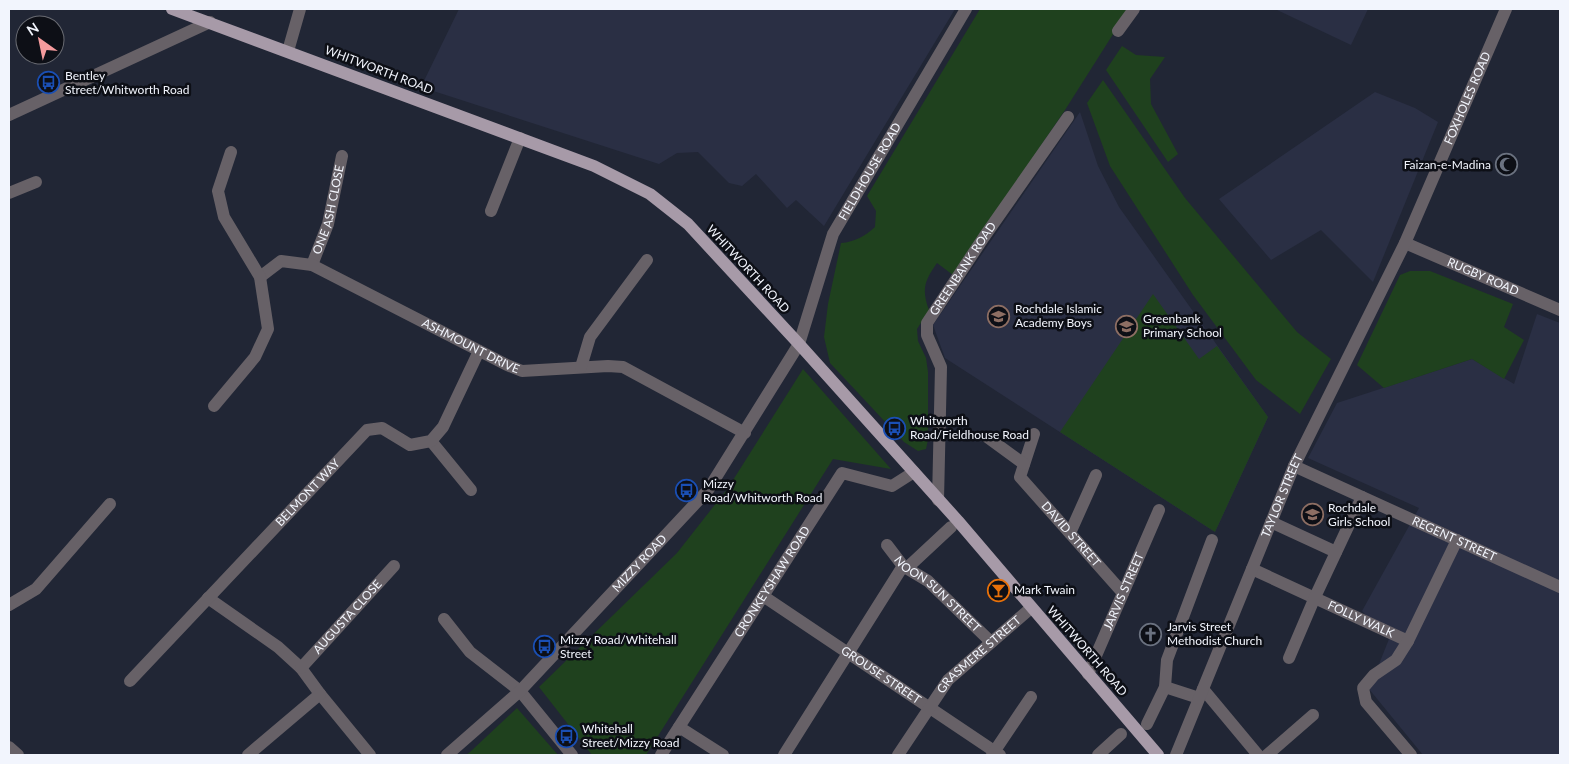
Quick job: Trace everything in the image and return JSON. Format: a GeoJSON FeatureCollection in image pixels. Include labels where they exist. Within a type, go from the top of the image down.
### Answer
{"type":"FeatureCollection","features":[{"type":"Feature","properties":{"kind":"main road","name":"WHITWORTH ROAD"},"geometry":{"type":"LineString","coordinates":[[172,9],[594,166],[650,194],[688,224],[799,344],[914,472],[1158,755]]}},
{"type":"Feature","properties":{"kind":"street"},"geometry":{"type":"LineString","coordinates":[[288,51],[300,9]]}},
{"type":"Feature","properties":{"kind":"street","name":"FIELDHOUSE ROAD"},"geometry":{"type":"LineString","coordinates":[[799,344],[833,234],[966,9]]}},
{"type":"Feature","properties":{"kind":"street"},"geometry":{"type":"LineString","coordinates":[[1118,31],[1134,9]]}},
{"type":"Feature","properties":{"kind":"street","name":"FOXHOLES ROAD"},"geometry":{"type":"LineString","coordinates":[[1405,243],[1506,9]]}},
{"type":"Feature","properties":{"kind":"street"},"geometry":{"type":"LineString","coordinates":[[9,115],[210,22]]}},
{"type":"Feature","properties":{"kind":"street","name":"GREENBANK ROAD"},"geometry":{"type":"LineString","coordinates":[[938,500],[941,367],[927,335],[926,322],[1068,117]]}},
{"type":"Feature","properties":{"kind":"street"},"geometry":{"type":"LineString","coordinates":[[491,211],[520,138]]}},
{"type":"Feature","properties":{"kind":"street"},"geometry":{"type":"LineString","coordinates":[[214,406],[255,357],[268,328],[260,277],[224,216],[218,191],[231,152]]}},
{"type":"Feature","properties":{"kind":"street","name":"ONE ASH CLOSE"},"geometry":{"type":"LineString","coordinates":[[312,265],[328,224],[342,156]]}},
{"type":"Feature","properties":{"kind":"street"},"geometry":{"type":"LineString","coordinates":[[9,193],[36,182]]}},
{"type":"Feature","properties":{"kind":"street","name":"RUGBY ROAD"},"geometry":{"type":"LineString","coordinates":[[1405,243],[1560,310]]}},
{"type":"Feature","properties":{"kind":"street","name":"TAYLOR STREET"},"geometry":{"type":"LineString","coordinates":[[1176,755],[1294,466],[1405,243]]}},
{"type":"Feature","properties":{"kind":"street"},"geometry":{"type":"LineString","coordinates":[[580,368],[590,337],[647,260]]}},
{"type":"Feature","properties":{"kind":"street","name":"ASHMOUNT DRIVE"},"geometry":{"type":"LineString","coordinates":[[260,277],[281,261],[312,265],[479,351],[522,371],[623,367],[745,433]]}},
{"type":"Feature","properties":{"kind":"street","name":"MIZZY ROAD"},"geometry":{"type":"LineString","coordinates":[[448,755],[520,690],[708,490],[799,344]]}},
{"type":"Feature","properties":{"kind":"street"},"geometry":{"type":"LineString","coordinates":[[471,490],[431,441],[443,427],[479,351]]}},
{"type":"Feature","properties":{"kind":"street","name":"BELMONT WAY"},"geometry":{"type":"LineString","coordinates":[[130,680],[367,430],[382,428],[410,445],[431,441]]}},
{"type":"Feature","properties":{"kind":"street"},"geometry":{"type":"LineString","coordinates":[[987,437],[1024,464],[1034,434]]}},
{"type":"Feature","properties":{"kind":"street","name":"DAVID STREET"},"geometry":{"type":"LineString","coordinates":[[1024,464],[1020,477],[1123,593]]}},
{"type":"Feature","properties":{"kind":"street","name":"REGENT STREET"},"geometry":{"type":"LineString","coordinates":[[1294,466],[1560,587]]}},
{"type":"Feature","properties":{"kind":"street","name":"CRONKEYSHAW ROAD"},"geometry":{"type":"LineString","coordinates":[[661,755],[842,473],[892,486],[914,472]]}},
{"type":"Feature","properties":{"kind":"street"},"geometry":{"type":"LineString","coordinates":[[1070,533],[1096,475]]}},
{"type":"Feature","properties":{"kind":"street"},"geometry":{"type":"LineString","coordinates":[[1315,597],[1362,497]]}},
{"type":"Feature","properties":{"kind":"street"},"geometry":{"type":"LineString","coordinates":[[9,605],[36,589],[110,504]]}},
{"type":"Feature","properties":{"kind":"street","name":"JARVIS STREET"},"geometry":{"type":"LineString","coordinates":[[1088,674],[1159,510]]}},
{"type":"Feature","properties":{"kind":"street"},"geometry":{"type":"LineString","coordinates":[[1271,522],[1336,552]]}},
{"type":"Feature","properties":{"kind":"street"},"geometry":{"type":"LineString","coordinates":[[784,755],[905,567],[951,527]]}},
{"type":"Feature","properties":{"kind":"street"},"geometry":{"type":"LineString","coordinates":[[1147,724],[1165,687],[1167,660],[1212,540]]}},
{"type":"Feature","properties":{"kind":"street"},"geometry":{"type":"LineString","coordinates":[[1411,755],[1366,702],[1364,688],[1374,675],[1396,660],[1408,641],[1457,540]]}},
{"type":"Feature","properties":{"kind":"street","name":"NOON SUN STREET"},"geometry":{"type":"LineString","coordinates":[[887,545],[905,567],[928,580],[991,642]]}},
{"type":"Feature","properties":{"kind":"street","name":"AUGUSTA CLOSE"},"geometry":{"type":"LineString","coordinates":[[301,668],[394,566]]}},
{"type":"Feature","properties":{"kind":"street","name":"FOLLY WALK"},"geometry":{"type":"LineString","coordinates":[[1252,569],[1408,641]]}},
{"type":"Feature","properties":{"kind":"street","name":"GROUSE STREET"},"geometry":{"type":"LineString","coordinates":[[763,596],[995,754]]}},
{"type":"Feature","properties":{"kind":"street","name":"FOLLY WALK"},"geometry":{"type":"LineString","coordinates":[[1289,658],[1315,597]]}},
{"type":"Feature","properties":{"kind":"street"},"geometry":{"type":"LineString","coordinates":[[208,598],[278,647],[301,668],[370,755]]}},
{"type":"Feature","properties":{"kind":"street","name":"GRASMERE STREET"},"geometry":{"type":"LineString","coordinates":[[898,755],[948,680],[1031,608]]}},
{"type":"Feature","properties":{"kind":"street"},"geometry":{"type":"LineString","coordinates":[[444,619],[470,652],[520,690],[572,755]]}},
{"type":"Feature","properties":{"kind":"street"},"geometry":{"type":"LineString","coordinates":[[1165,687],[1201,693],[1258,755]]}},
{"type":"Feature","properties":{"kind":"street"},"geometry":{"type":"LineString","coordinates":[[248,755],[320,694]]}},
{"type":"Feature","properties":{"kind":"street"},"geometry":{"type":"LineString","coordinates":[[995,754],[1031,697]]}},
{"type":"Feature","properties":{"kind":"street"},"geometry":{"type":"LineString","coordinates":[[1267,755],[1285,731],[1313,716]]}},
{"type":"Feature","properties":{"kind":"street"},"geometry":{"type":"LineString","coordinates":[[679,727],[723,755]]}},
{"type":"Feature","properties":{"kind":"street"},"geometry":{"type":"LineString","coordinates":[[1098,755],[1121,734]]}},
{"type":"Feature","properties":{"kind":"street"},"geometry":{"type":"LineString","coordinates":[[9,746],[18,755]]}},
{"type":"Feature","properties":{"kind":"shaded area"},"geometry":{"type":"Polygon","coordinates":[[[459,9],[955,9],[824,226],[796,200],[787,208],[756,174],[742,186],[729,183],[698,152],[677,153],[659,164],[421,87],[459,9]]]}},
{"type":"Feature","properties":{"kind":"shaded area"},"geometry":{"type":"Polygon","coordinates":[[[1275,9],[1368,9],[1351,45],[1275,9]]]}},
{"type":"Feature","properties":{"kind":"shaded area"},"geometry":{"type":"Polygon","coordinates":[[[1375,92],[1415,108],[1438,122],[1373,282],[1321,230],[1271,260],[1219,199],[1375,92]]]}},
{"type":"Feature","properties":{"kind":"shaded area","name":"Greenbank Primary School"},"geometry":{"type":"Polygon","coordinates":[[[1080,112],[1098,166],[1119,207],[1268,417],[1215,532],[945,358],[933,325],[1080,112]]]}},
{"type":"Feature","properties":{"kind":"shaded area"},"geometry":{"type":"Polygon","coordinates":[[[1537,314],[1560,323],[1560,755],[1423,755],[1369,689],[1389,639],[1362,611],[1419,508],[1308,458],[1337,403],[1472,359],[1514,384],[1537,314]]]}},
{"type":"Feature","properties":{"kind":"green space"},"geometry":{"type":"Polygon","coordinates":[[[980,9],[1129,9],[1065,110],[953,275],[937,263],[927,280],[925,296],[929,310],[917,329],[918,341],[926,358],[928,372],[928,440],[926,449],[918,451],[904,442],[830,363],[824,337],[828,304],[841,243],[860,238],[875,227],[876,211],[867,196],[980,9]]]}},
{"type":"Feature","properties":{"kind":"green space"},"geometry":{"type":"Polygon","coordinates":[[[1122,46],[1136,55],[1165,57],[1150,79],[1151,104],[1178,154],[1168,162],[1106,70],[1122,46]]]}},
{"type":"Feature","properties":{"kind":"green space"},"geometry":{"type":"Polygon","coordinates":[[[1103,80],[1185,198],[1297,332],[1331,359],[1300,414],[1256,380],[1193,295],[1110,166],[1087,103],[1103,80]]]}},
{"type":"Feature","properties":{"kind":"green space"},"geometry":{"type":"Polygon","coordinates":[[[1410,271],[1430,271],[1513,304],[1504,327],[1524,340],[1504,379],[1472,359],[1384,388],[1357,365],[1400,275],[1410,271]]]}},
{"type":"Feature","properties":{"kind":"green space"},"geometry":{"type":"Polygon","coordinates":[[[1153,294],[1199,359],[1217,346],[1268,417],[1215,532],[1060,432],[1153,294]]]}},
{"type":"Feature","properties":{"kind":"green space"},"geometry":{"type":"Polygon","coordinates":[[[803,369],[891,469],[833,459],[646,755],[592,755],[539,687],[677,553],[728,488],[803,369]]]}},
{"type":"Feature","properties":{"kind":"green space"},"geometry":{"type":"Polygon","coordinates":[[[517,708],[558,755],[466,755],[470,752],[517,708]]]}},
{"type":"Feature","properties":{"kind":"place","name":"Bentley Street/Whitworth Road"},"geometry":{"type":"Point","coordinates":[49,83]}},
{"type":"Feature","properties":{"kind":"place","name":"Faizan-e-Madina"},"geometry":{"type":"Point","coordinates":[1507,165]}},
{"type":"Feature","properties":{"kind":"place","name":"Rochdale Islamic Academy Boys"},"geometry":{"type":"Point","coordinates":[999,316]}},
{"type":"Feature","properties":{"kind":"place","name":"Greenbank Primary School"},"geometry":{"type":"Point","coordinates":[1127,326]}},
{"type":"Feature","properties":{"kind":"place","name":"Whitworth Road/Fieldhouse Road"},"geometry":{"type":"Point","coordinates":[894,428]}},
{"type":"Feature","properties":{"kind":"place","name":"Mizzy Road/Whitworth Road"},"geometry":{"type":"Point","coordinates":[687,491]}},
{"type":"Feature","properties":{"kind":"place","name":"Rochdale Girls School"},"geometry":{"type":"Point","coordinates":[1312,515]}},
{"type":"Feature","properties":{"kind":"place","name":"Mark Twain"},"geometry":{"type":"Point","coordinates":[998,590]}},
{"type":"Feature","properties":{"kind":"place","name":"Jarvis Street Methodist Church"},"geometry":{"type":"Point","coordinates":[1151,634]}},
{"type":"Feature","properties":{"kind":"place","name":"Mizzy Road/Whitehall Street"},"geometry":{"type":"Point","coordinates":[544,647]}},
{"type":"Feature","properties":{"kind":"place","name":"Whitehall Street/Mizzy Road"},"geometry":{"type":"Point","coordinates":[566,736]}}]}
